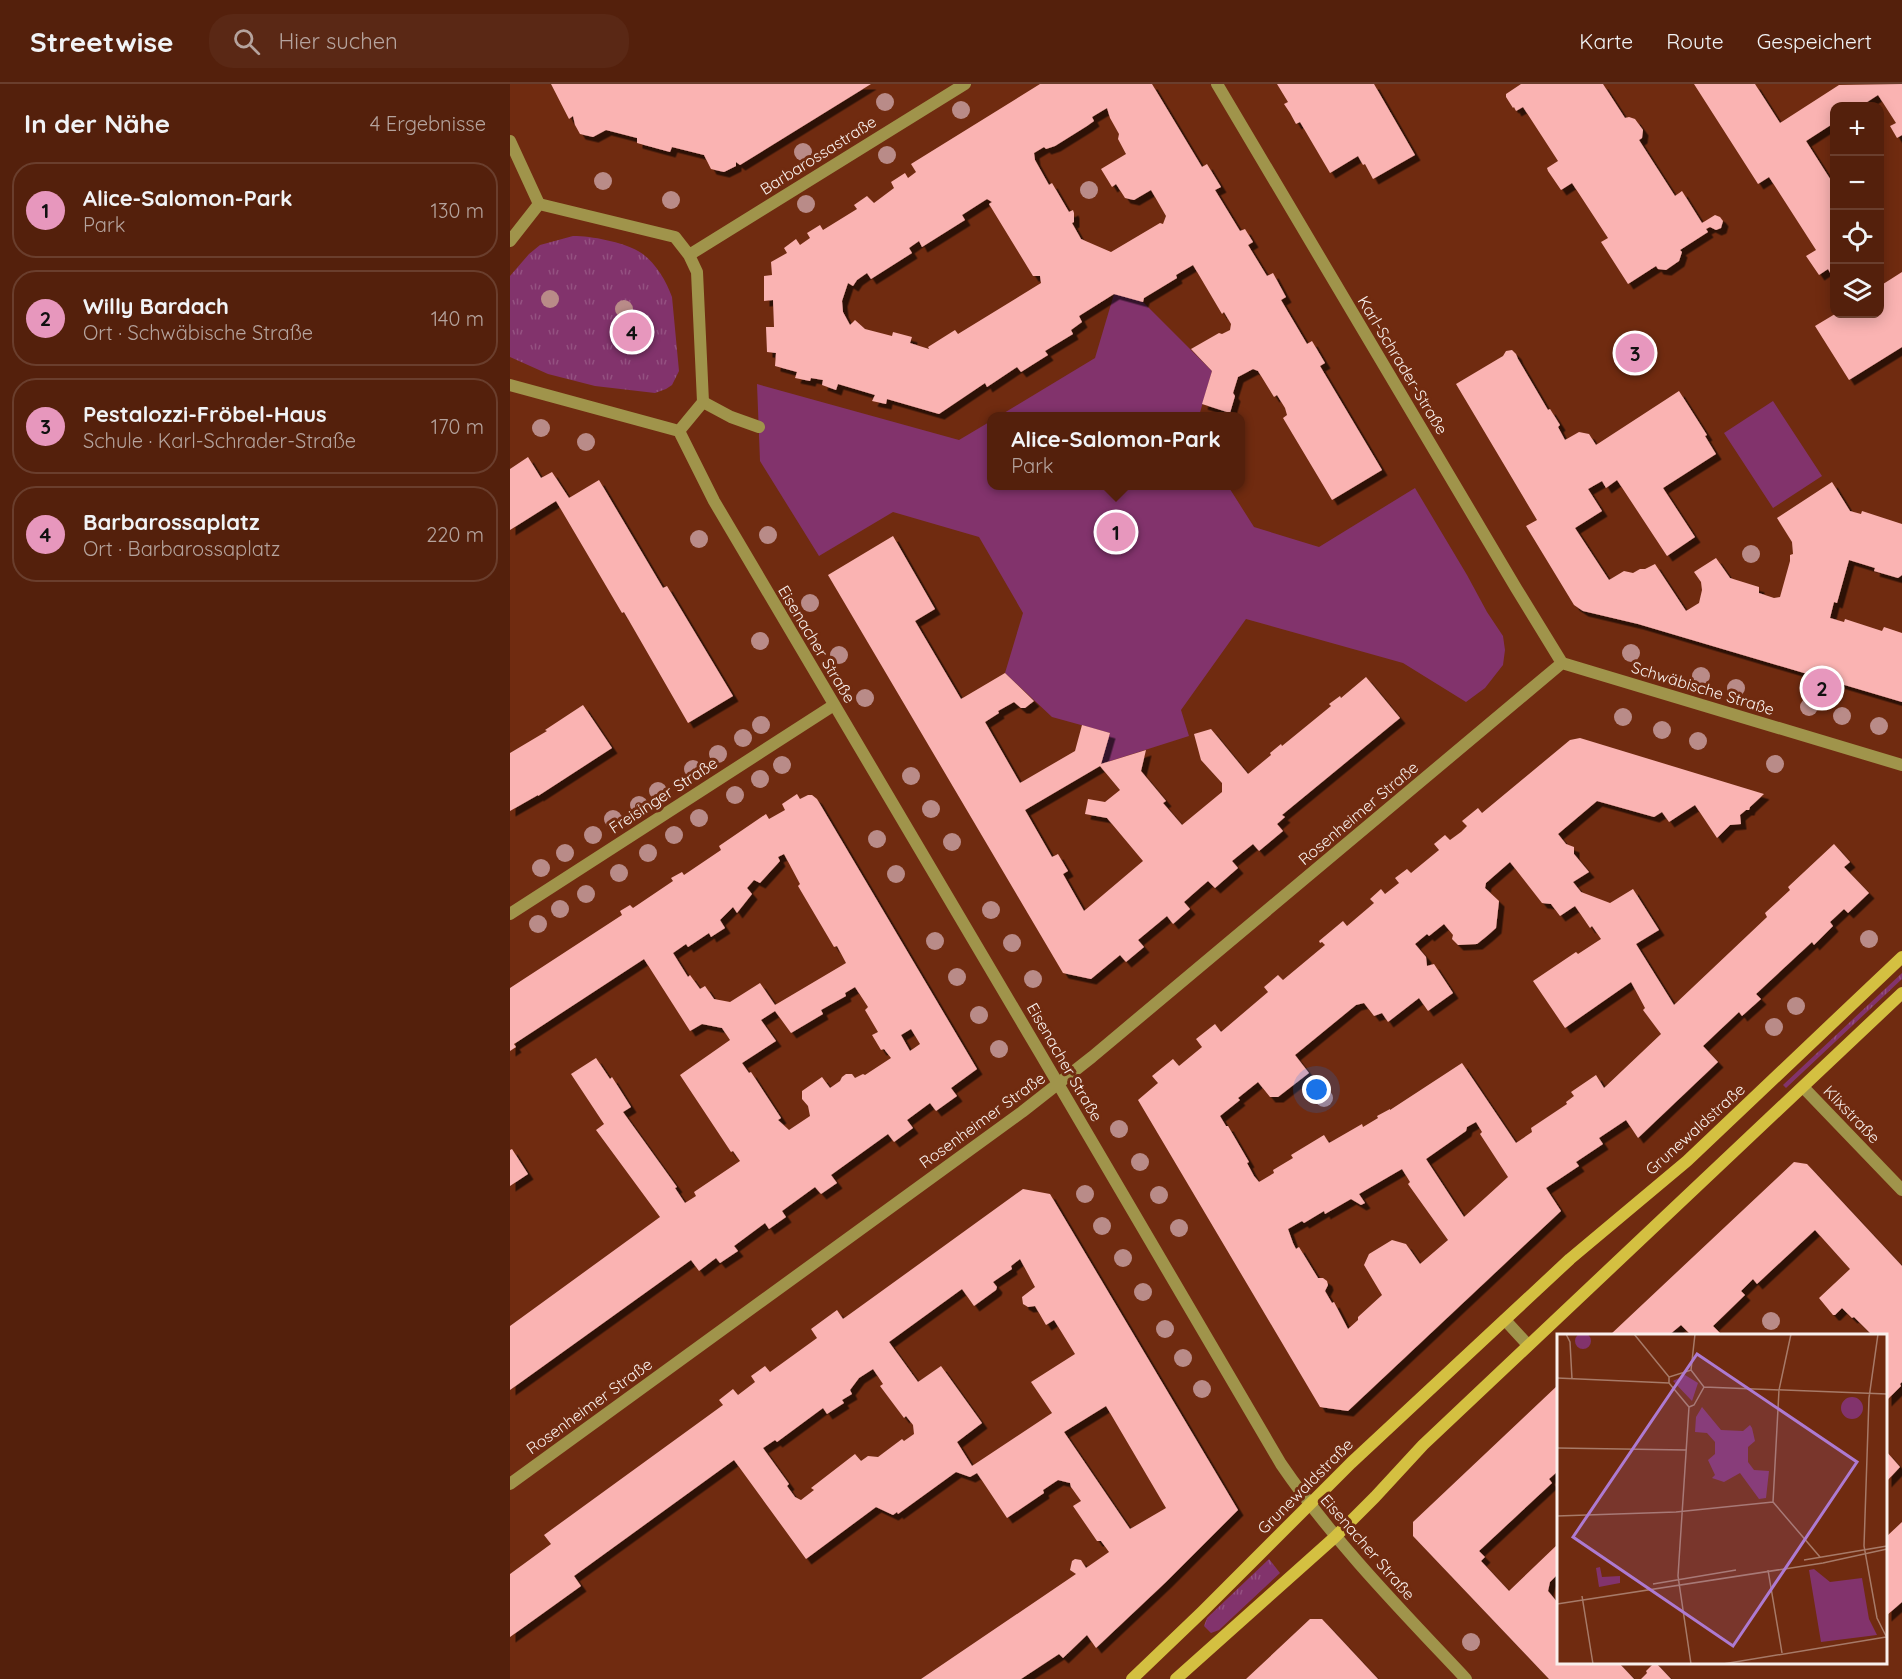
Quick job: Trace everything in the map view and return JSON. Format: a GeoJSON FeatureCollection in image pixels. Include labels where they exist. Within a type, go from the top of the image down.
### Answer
{"type":"FeatureCollection","features":[{"type":"Feature","properties":{"kind":"main road","name":"Grunewaldstraße"},"geometry":{"type":"LineString","coordinates":[[1132,1679],[1350,1463],[1570,1259],[1687,1161],[1902,957]]}},
{"type":"Feature","properties":{"kind":"main road"},"geometry":{"type":"LineString","coordinates":[[1176,1679],[1335,1537],[1423,1445],[1902,993]]}},
{"type":"Feature","properties":{"kind":"street","name":"Barbarossastraße"},"geometry":{"type":"LineString","coordinates":[[689,255],[964,84]]}},
{"type":"Feature","properties":{"kind":"street","name":"Karl-Schrader-Straße"},"geometry":{"type":"LineString","coordinates":[[1216,84],[1562,663]]}},
{"type":"Feature","properties":{"kind":"street"},"geometry":{"type":"LineString","coordinates":[[510,141],[539,204]]}},
{"type":"Feature","properties":{"kind":"street"},"geometry":{"type":"LineString","coordinates":[[510,385],[679,431],[703,402],[697,272],[689,255],[675,237],[539,204]]}},
{"type":"Feature","properties":{"kind":"street"},"geometry":{"type":"LineString","coordinates":[[510,242],[539,204]]}},
{"type":"Feature","properties":{"kind":"street"},"geometry":{"type":"LineString","coordinates":[[703,402],[731,417],[759,427]]}},
{"type":"Feature","properties":{"kind":"street","name":"Eisenacher Straße"},"geometry":{"type":"LineString","coordinates":[[679,431],[714,501],[1281,1464],[1309,1505],[1335,1537],[1466,1679]]}},
{"type":"Feature","properties":{"kind":"street","name":"Schwäbische Straße"},"geometry":{"type":"LineString","coordinates":[[1562,663],[1902,765]]}},
{"type":"Feature","properties":{"kind":"street","name":"Rosenheimer Straße"},"geometry":{"type":"LineString","coordinates":[[510,1484],[1058,1084],[1562,663]]}},
{"type":"Feature","properties":{"kind":"street","name":"Freisinger Straße"},"geometry":{"type":"LineString","coordinates":[[510,914],[834,705]]}},
{"type":"Feature","properties":{"kind":"street","name":"Klixstraße"},"geometry":{"type":"LineString","coordinates":[[1803,1087],[1902,1190]]}},
{"type":"Feature","properties":{"kind":"street"},"geometry":{"type":"LineString","coordinates":[[1505,1320],[1528,1345]]}},
{"type":"Feature","properties":{"kind":"green space"},"geometry":{"type":"Polygon","coordinates":[[[573,236],[607,240],[638,251],[654,265],[663,277],[672,297],[679,371],[672,385],[666,389],[655,393],[595,386],[548,374],[510,357],[510,276],[540,245],[573,236]]]}},
{"type":"Feature","properties":{"kind":"green space"},"geometry":{"type":"Polygon","coordinates":[[[1114,294],[1143,302],[1212,371],[1200,412],[1006,412],[1095,358],[1114,294]]]}},
{"type":"Feature","properties":{"kind":"green space"},"geometry":{"type":"Polygon","coordinates":[[[757,384],[959,440],[987,423],[987,490],[1231,490],[1254,527],[1319,547],[1415,488],[1503,636],[1505,650],[1503,665],[1485,688],[1466,702],[1403,663],[1246,619],[1181,710],[1189,736],[1101,764],[1110,733],[1052,717],[1005,673],[1023,613],[979,537],[893,512],[819,556],[760,461],[757,384]]]}},
{"type":"Feature","properties":{"kind":"green space"},"geometry":{"type":"Polygon","coordinates":[[[1773,401],[1822,476],[1773,508],[1724,433],[1773,401]]]}},
{"type":"Feature","properties":{"kind":"green space"},"geometry":{"type":"Polygon","coordinates":[[[1902,973],[1902,979],[1786,1088],[1783,1085],[1902,973]]]}},
{"type":"Feature","properties":{"kind":"green space"},"geometry":{"type":"Polygon","coordinates":[[[1269,1559],[1280,1573],[1219,1630],[1211,1633],[1204,1626],[1207,1618],[1269,1559]]]}},
{"type":"Feature","properties":{"kind":"building"},"geometry":{"type":"Polygon","coordinates":[[[551,84],[871,84],[740,165],[736,162],[736,166],[724,172],[711,169],[704,155],[672,147],[670,152],[637,143],[637,138],[606,130],[593,137],[580,134],[573,116],[569,119],[551,84]]]}},
{"type":"Feature","properties":{"kind":"building"},"geometry":{"type":"Polygon","coordinates":[[[1040,84],[1152,84],[1202,167],[1207,164],[1221,187],[1215,190],[1240,231],[1245,229],[1253,242],[1248,245],[1267,276],[1273,273],[1286,297],[1281,300],[1307,344],[1312,341],[1325,363],[1320,366],[1382,470],[1332,500],[1283,418],[1287,415],[1285,408],[1277,395],[1274,397],[1258,371],[1253,369],[1238,377],[1230,412],[1202,404],[1212,371],[1191,349],[1219,333],[1230,330],[1231,324],[1224,312],[1222,314],[1193,265],[1176,275],[1177,278],[1144,298],[1143,302],[1114,294],[1079,316],[1082,322],[1071,330],[1073,334],[1045,351],[1048,355],[1021,372],[1017,367],[987,387],[985,383],[939,414],[887,399],[886,404],[872,401],[875,395],[838,384],[836,390],[822,385],[823,380],[811,378],[810,381],[795,378],[797,372],[775,366],[776,353],[767,352],[766,327],[774,327],[773,300],[764,301],[764,276],[772,275],[771,262],[787,253],[784,248],[796,239],[800,245],[810,238],[807,233],[820,225],[823,230],[857,209],[854,205],[867,196],[874,203],[894,188],[891,182],[905,173],[908,178],[916,172],[911,164],[1040,84]],[[1107,108],[1092,117],[1094,121],[1055,146],[1046,149],[1044,147],[1034,153],[1035,160],[1049,185],[1052,183],[1069,212],[1073,210],[1074,222],[1072,223],[1081,239],[1111,252],[1160,223],[1163,224],[1166,216],[1151,190],[1134,200],[1125,198],[1116,184],[1112,187],[1101,169],[1126,154],[1107,108]],[[987,199],[962,215],[965,220],[922,247],[919,241],[909,248],[912,253],[871,279],[867,273],[853,286],[848,283],[842,301],[843,312],[850,325],[855,320],[865,329],[892,336],[893,332],[912,337],[910,343],[929,349],[928,347],[955,330],[958,334],[1041,283],[1040,276],[1033,276],[989,204],[992,202],[987,199]]]}},
{"type":"Feature","properties":{"kind":"building"},"geometry":{"type":"Polygon","coordinates":[[[1277,84],[1374,84],[1415,155],[1373,179],[1358,156],[1330,173],[1300,122],[1296,124],[1284,104],[1288,102],[1277,84]]]}},
{"type":"Feature","properties":{"kind":"building"},"geometry":{"type":"Polygon","coordinates":[[[1521,84],[1603,84],[1625,118],[1635,119],[1643,130],[1642,138],[1639,140],[1675,196],[1682,191],[1702,223],[1715,215],[1720,217],[1723,221],[1721,228],[1706,229],[1708,232],[1680,250],[1682,252],[1679,261],[1666,270],[1658,269],[1656,266],[1628,284],[1601,242],[1608,238],[1572,183],[1561,190],[1548,171],[1547,168],[1558,161],[1523,107],[1516,111],[1506,97],[1506,94],[1521,84]]]}},
{"type":"Feature","properties":{"kind":"building"},"geometry":{"type":"Polygon","coordinates":[[[1694,84],[1755,84],[1780,123],[1839,85],[1902,84],[1902,135],[1897,138],[1890,126],[1896,123],[1878,95],[1867,102],[1830,102],[1830,126],[1806,141],[1830,179],[1830,273],[1828,269],[1819,275],[1806,256],[1816,250],[1769,177],[1758,184],[1694,84]]]}},
{"type":"Feature","properties":{"kind":"building"},"geometry":{"type":"Polygon","coordinates":[[[1902,272],[1902,347],[1849,380],[1815,326],[1830,317],[1884,318],[1884,283],[1902,272]]]}},
{"type":"Feature","properties":{"kind":"building"},"geometry":{"type":"Polygon","coordinates":[[[1512,350],[1548,410],[1550,409],[1560,425],[1558,427],[1565,440],[1579,432],[1589,434],[1596,445],[1679,391],[1707,435],[1705,436],[1716,454],[1663,488],[1695,537],[1667,556],[1617,480],[1606,488],[1602,481],[1588,489],[1602,511],[1575,528],[1609,580],[1624,571],[1633,573],[1655,564],[1686,611],[1699,603],[1702,590],[1701,582],[1694,572],[1716,558],[1730,578],[1759,587],[1759,593],[1774,598],[1780,597],[1790,555],[1793,554],[1792,542],[1777,518],[1832,482],[1850,511],[1861,514],[1862,511],[1902,524],[1902,575],[1898,578],[1849,560],[1837,603],[1834,602],[1830,618],[1844,622],[1845,619],[1882,631],[1884,627],[1902,633],[1902,702],[1638,624],[1583,611],[1574,605],[1526,526],[1537,520],[1456,384],[1503,356],[1506,351],[1512,350]]]}},
{"type":"Feature","properties":{"kind":"building"},"geometry":{"type":"Polygon","coordinates":[[[528,457],[541,478],[552,472],[569,498],[599,480],[663,588],[667,586],[733,696],[688,723],[556,501],[510,530],[510,469],[528,457]]]}},
{"type":"Feature","properties":{"kind":"building"},"geometry":{"type":"Polygon","coordinates":[[[893,536],[935,609],[915,621],[961,699],[1005,673],[1034,701],[1025,708],[1021,708],[1014,702],[985,722],[1020,783],[1075,751],[1082,725],[1110,733],[1101,764],[1146,750],[1141,771],[1166,801],[1163,803],[1182,825],[1222,792],[1222,783],[1201,760],[1194,734],[1211,729],[1248,774],[1271,755],[1270,753],[1331,706],[1329,704],[1340,696],[1341,698],[1366,677],[1400,718],[1282,815],[1285,817],[1277,824],[1283,831],[1259,851],[1253,844],[1232,861],[1238,868],[1215,888],[1208,881],[1184,902],[1190,909],[1173,924],[1167,916],[1138,940],[1144,947],[1126,962],[1120,955],[1091,979],[1063,973],[828,575],[893,536]],[[1100,766],[1025,810],[1052,857],[1058,854],[1068,871],[1063,874],[1084,911],[1143,861],[1107,818],[1085,814],[1088,799],[1105,802],[1120,790],[1100,766]]]}},
{"type":"Feature","properties":{"kind":"building"},"geometry":{"type":"Polygon","coordinates":[[[583,705],[612,748],[538,796],[510,811],[510,753],[547,731],[545,730],[583,705]]]}},
{"type":"Feature","properties":{"kind":"building"},"geometry":{"type":"Polygon","coordinates":[[[1580,738],[1764,794],[1749,810],[1740,815],[1741,824],[1730,825],[1717,838],[1695,805],[1669,822],[1662,812],[1654,817],[1597,801],[1558,834],[1566,844],[1574,847],[1574,854],[1589,872],[1573,882],[1581,892],[1610,903],[1633,889],[1659,930],[1636,944],[1674,1005],[1767,917],[1765,913],[1790,890],[1788,887],[1834,844],[1850,862],[1844,867],[1869,893],[1848,913],[1844,909],[1830,922],[1833,926],[1814,945],[1812,942],[1756,994],[1761,999],[1742,1016],[1739,1012],[1703,1046],[1718,1062],[1638,1138],[1626,1120],[1599,1138],[1603,1144],[1576,1162],[1579,1166],[1546,1188],[1561,1211],[1348,1411],[1320,1407],[1138,1100],[1158,1083],[1152,1076],[1173,1059],[1179,1066],[1202,1047],[1196,1039],[1215,1024],[1221,1032],[1268,992],[1264,987],[1278,975],[1283,980],[1325,945],[1319,941],[1343,921],[1347,926],[1374,903],[1370,899],[1381,889],[1385,894],[1399,883],[1395,878],[1407,869],[1411,873],[1439,850],[1434,844],[1445,835],[1450,840],[1461,832],[1467,826],[1462,821],[1478,808],[1482,813],[1570,740],[1580,738]],[[1510,862],[1486,883],[1485,888],[1499,901],[1496,928],[1487,936],[1477,944],[1458,945],[1444,924],[1415,944],[1426,957],[1427,966],[1434,964],[1453,993],[1428,1011],[1419,998],[1388,1022],[1382,1013],[1374,1016],[1364,1003],[1356,1005],[1295,1055],[1309,1073],[1278,1097],[1270,1097],[1258,1082],[1220,1116],[1228,1126],[1259,1182],[1293,1158],[1291,1155],[1324,1135],[1329,1143],[1362,1124],[1363,1127],[1462,1063],[1516,1143],[1532,1132],[1531,1128],[1567,1104],[1566,1102],[1574,1096],[1571,1092],[1596,1075],[1604,1088],[1661,1034],[1643,1010],[1645,1008],[1631,982],[1565,1028],[1533,981],[1576,952],[1578,954],[1601,939],[1592,926],[1590,928],[1575,906],[1560,916],[1551,904],[1542,903],[1510,862]],[[1476,1122],[1467,1127],[1466,1131],[1426,1159],[1464,1217],[1508,1177],[1480,1134],[1482,1132],[1476,1122]],[[1402,1169],[1359,1194],[1365,1203],[1361,1205],[1351,1199],[1325,1214],[1324,1211],[1288,1229],[1296,1249],[1299,1247],[1318,1278],[1327,1281],[1325,1291],[1332,1303],[1334,1302],[1348,1329],[1382,1295],[1364,1265],[1369,1254],[1392,1240],[1406,1244],[1420,1264],[1448,1240],[1408,1184],[1410,1182],[1402,1169]]]}},
{"type":"Feature","properties":{"kind":"building"},"geometry":{"type":"Polygon","coordinates":[[[797,794],[800,799],[812,795],[817,799],[977,1069],[951,1088],[957,1096],[936,1111],[930,1103],[907,1120],[913,1128],[894,1142],[888,1134],[831,1175],[837,1183],[821,1194],[815,1187],[782,1211],[786,1217],[769,1229],[765,1223],[734,1246],[738,1251],[720,1263],[716,1258],[699,1271],[691,1260],[510,1390],[510,1326],[660,1217],[596,1130],[604,1124],[571,1074],[596,1058],[610,1079],[612,1077],[631,1107],[623,1112],[677,1187],[675,1188],[685,1203],[696,1196],[694,1192],[740,1161],[733,1151],[731,1152],[680,1075],[730,1040],[722,1028],[702,1024],[690,1031],[644,959],[514,1044],[516,1047],[510,1051],[510,988],[622,915],[620,911],[630,905],[633,908],[673,881],[671,878],[682,872],[684,875],[721,850],[719,846],[766,814],[769,819],[785,810],[782,804],[797,794]],[[784,854],[778,857],[780,861],[760,883],[754,880],[747,888],[752,894],[737,913],[733,907],[720,920],[725,928],[711,937],[709,933],[688,947],[686,944],[673,953],[688,977],[690,975],[700,989],[705,986],[714,999],[730,1002],[760,983],[775,1005],[846,963],[798,886],[800,884],[784,854]],[[855,987],[845,993],[846,996],[821,1010],[823,1014],[791,1033],[775,1011],[761,1020],[776,1041],[742,1063],[749,1073],[751,1072],[781,1118],[778,1120],[789,1130],[810,1116],[808,1106],[802,1099],[802,1091],[822,1077],[830,1088],[846,1074],[852,1074],[855,1078],[865,1075],[891,1058],[884,1049],[881,1050],[872,1035],[878,1032],[865,1010],[868,1007],[855,987]],[[911,1029],[901,1035],[910,1051],[920,1044],[911,1029]]]}},
{"type":"Feature","properties":{"kind":"building"},"geometry":{"type":"Polygon","coordinates":[[[512,1149],[528,1174],[510,1186],[510,1150],[512,1149]]]}},
{"type":"Feature","properties":{"kind":"building"},"geometry":{"type":"Polygon","coordinates":[[[1794,1162],[1807,1164],[1902,1266],[1902,1382],[1887,1400],[1887,1334],[1871,1334],[1842,1308],[1833,1315],[1819,1298],[1850,1269],[1815,1230],[1757,1284],[1753,1279],[1741,1291],[1745,1295],[1713,1326],[1721,1334],[1690,1334],[1681,1325],[1670,1334],[1611,1334],[1794,1162]]]}},
{"type":"Feature","properties":{"kind":"building"},"geometry":{"type":"Polygon","coordinates":[[[1023,1189],[1050,1194],[1238,1510],[1096,1648],[1087,1635],[1063,1658],[1059,1654],[1021,1679],[921,1679],[1076,1574],[1070,1570],[1072,1561],[1081,1560],[1086,1568],[1109,1552],[1101,1541],[1097,1541],[1073,1506],[1081,1501],[1070,1483],[1058,1480],[1043,1490],[1044,1493],[1007,1518],[977,1473],[970,1477],[956,1472],[898,1514],[897,1512],[893,1515],[876,1507],[806,1559],[734,1460],[574,1576],[581,1586],[510,1637],[510,1574],[551,1544],[544,1535],[723,1405],[719,1400],[733,1389],[738,1395],[755,1382],[751,1376],[765,1366],[770,1372],[817,1338],[811,1329],[837,1310],[843,1319],[1023,1189]],[[1020,1259],[1011,1266],[1012,1269],[993,1282],[997,1287],[996,1290],[974,1306],[962,1289],[889,1342],[918,1382],[941,1366],[982,1423],[957,1442],[972,1466],[1052,1413],[1031,1382],[1075,1354],[1054,1320],[1046,1325],[1035,1306],[1028,1307],[1023,1304],[1022,1297],[1035,1287],[1020,1259]],[[873,1369],[859,1378],[850,1390],[852,1394],[842,1400],[844,1403],[827,1414],[823,1408],[777,1442],[775,1440],[763,1448],[789,1484],[787,1486],[795,1497],[801,1500],[814,1490],[811,1488],[855,1454],[861,1461],[868,1456],[878,1457],[902,1439],[904,1441],[914,1434],[913,1425],[906,1416],[904,1418],[880,1386],[883,1384],[873,1369]],[[1106,1406],[1064,1432],[1130,1529],[1166,1508],[1106,1406]]]}},
{"type":"Feature","properties":{"kind":"building"},"geometry":{"type":"Polygon","coordinates":[[[1557,1386],[1557,1472],[1549,1479],[1552,1483],[1479,1551],[1485,1557],[1481,1561],[1509,1591],[1557,1545],[1557,1575],[1550,1582],[1548,1591],[1557,1602],[1557,1664],[1620,1664],[1634,1679],[1549,1679],[1413,1536],[1413,1522],[1557,1386]]]}},
{"type":"Feature","properties":{"kind":"building"},"geometry":{"type":"Polygon","coordinates":[[[1887,1452],[1900,1467],[1887,1481],[1887,1452]]]}},
{"type":"Feature","properties":{"kind":"building"},"geometry":{"type":"Polygon","coordinates":[[[1902,1522],[1902,1602],[1887,1615],[1887,1536],[1902,1522]]]}},
{"type":"Feature","properties":{"kind":"building"},"geometry":{"type":"Polygon","coordinates":[[[1310,1619],[1322,1619],[1378,1679],[1246,1679],[1310,1619]]]}},
{"type":"Feature","properties":{"kind":"building"},"geometry":{"type":"Polygon","coordinates":[[[1653,1664],[1657,1664],[1671,1679],[1641,1679],[1647,1673],[1646,1671],[1653,1664]]]}},
{"type":"Feature","properties":{"kind":"place","name":"Barbarossaplatz"},"geometry":{"type":"Point","coordinates":[632,332]}},
{"type":"Feature","properties":{"kind":"place","name":"Pestalozzi-Fröbel-Haus"},"geometry":{"type":"Point","coordinates":[1635,353]}},
{"type":"Feature","properties":{"kind":"place","name":"Alice-Salomon-Park"},"geometry":{"type":"Point","coordinates":[1116,532]}},
{"type":"Feature","properties":{"kind":"place","name":"Willy Bardach"},"geometry":{"type":"Point","coordinates":[1822,688]}}]}
